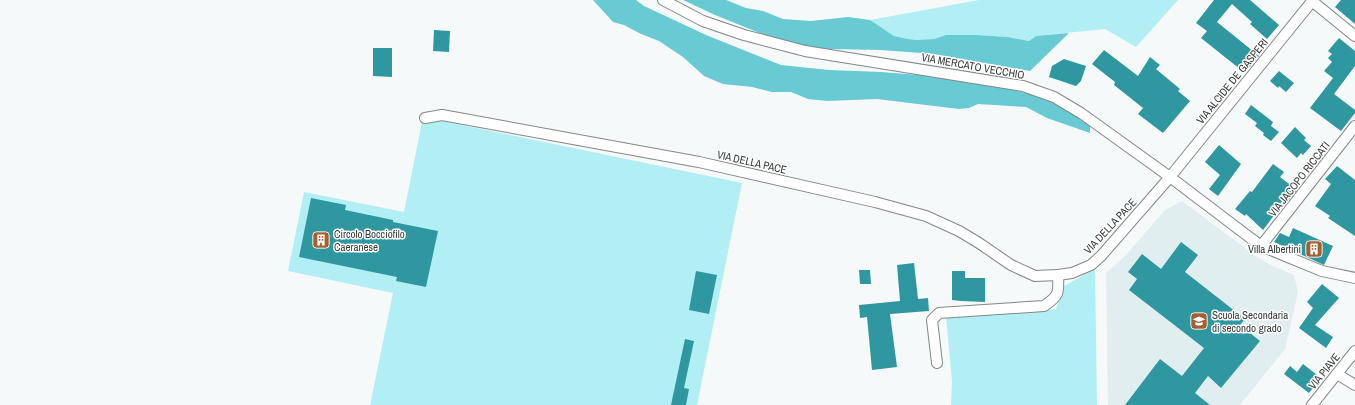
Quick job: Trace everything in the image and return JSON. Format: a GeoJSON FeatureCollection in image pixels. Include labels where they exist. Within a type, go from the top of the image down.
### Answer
{"type":"FeatureCollection","features":[{"type":"Feature","properties":{"kind":"street","name":"VIA MERCATO VECCHIO"},"geometry":{"type":"LineString","coordinates":[[663,0],[703,21],[744,35],[805,51],[1023,86],[1054,97],[1081,113],[1170,177],[1261,246],[1322,271],[1355,278]]}},
{"type":"Feature","properties":{"kind":"street","name":"VIA ALCIDE DE GASPERI"},"geometry":{"type":"LineString","coordinates":[[1170,177],[1312,0]]}},
{"type":"Feature","properties":{"kind":"street"},"geometry":{"type":"LineString","coordinates":[[1312,0],[1355,36]]}},
{"type":"Feature","properties":{"kind":"street","name":"VIA DELLA PACE"},"geometry":{"type":"LineString","coordinates":[[425,118],[442,115],[699,162],[875,202],[926,216],[959,231],[1011,265],[1036,276],[1072,273],[1091,265],[1101,256],[1170,177]]}},
{"type":"Feature","properties":{"kind":"street","name":"VIA JACOPO RICCATI"},"geometry":{"type":"LineString","coordinates":[[1261,246],[1355,126]]}},
{"type":"Feature","properties":{"kind":"street"},"geometry":{"type":"LineString","coordinates":[[937,362],[932,320],[939,313],[1044,306],[1054,300],[1059,289],[1058,275]]}},
{"type":"Feature","properties":{"kind":"street","name":"VIA PIAVE"},"geometry":{"type":"LineString","coordinates":[[1312,405],[1355,351]]}},
{"type":"Feature","properties":{"kind":"street"},"geometry":{"type":"LineString","coordinates":[[1337,374],[1355,385]]}},
{"type":"Feature","properties":{"kind":"shaded area"},"geometry":{"type":"Polygon","coordinates":[[[593,0],[636,0],[644,6],[706,35],[781,65],[829,70],[931,76],[1004,88],[1047,98],[1062,105],[1090,126],[1090,133],[1047,118],[1026,107],[978,104],[969,108],[959,109],[877,99],[827,101],[808,99],[791,92],[772,92],[752,87],[723,84],[704,76],[683,57],[659,41],[624,25],[613,22],[593,0]]]}},
{"type":"Feature","properties":{"kind":"shaded area"},"geometry":{"type":"Polygon","coordinates":[[[683,0],[726,0],[746,8],[763,11],[783,19],[811,21],[848,17],[870,20],[894,36],[917,40],[934,39],[946,35],[977,35],[1008,37],[1029,41],[1036,36],[1069,33],[1030,71],[934,54],[881,50],[830,49],[787,44],[715,15],[683,0]]]}},
{"type":"Feature","properties":{"kind":"shaded area"},"geometry":{"type":"Polygon","coordinates":[[[979,0],[1178,0],[1136,47],[1105,29],[1036,36],[1029,41],[1008,37],[977,35],[946,35],[934,39],[917,40],[894,36],[870,20],[979,0]]]}},
{"type":"Feature","properties":{"kind":"shaded area"},"geometry":{"type":"Polygon","coordinates":[[[423,117],[742,183],[697,405],[370,405],[393,293],[288,271],[304,192],[404,212],[423,117]]]}},
{"type":"Feature","properties":{"kind":"shaded area","name":"Scuola Secondaria di secondo grado"},"geometry":{"type":"Polygon","coordinates":[[[1182,201],[1257,257],[1294,275],[1298,292],[1285,349],[1240,405],[1108,405],[1106,273],[1125,256],[1165,210],[1182,201]]]}},
{"type":"Feature","properties":{"kind":"shaded area"},"geometry":{"type":"Polygon","coordinates":[[[1095,269],[1097,405],[951,405],[952,381],[946,316],[1056,309],[1064,286],[1095,269]]]}},
{"type":"Feature","properties":{"kind":"building"},"geometry":{"type":"Polygon","coordinates":[[[1214,0],[1250,0],[1279,25],[1267,39],[1250,24],[1252,22],[1232,4],[1217,22],[1259,56],[1245,73],[1201,38],[1207,31],[1196,23],[1214,0]]]}},
{"type":"Feature","properties":{"kind":"building"},"geometry":{"type":"Polygon","coordinates":[[[1341,0],[1355,0],[1355,24],[1335,7],[1341,0]]]}},
{"type":"Feature","properties":{"kind":"building"},"geometry":{"type":"Polygon","coordinates":[[[434,30],[450,31],[449,52],[433,51],[434,30]]]}},
{"type":"Feature","properties":{"kind":"building"},"geometry":{"type":"Polygon","coordinates":[[[1339,38],[1355,51],[1355,66],[1334,94],[1355,110],[1355,113],[1341,131],[1310,108],[1333,78],[1324,71],[1332,62],[1328,58],[1332,54],[1328,51],[1339,38]]]}},
{"type":"Feature","properties":{"kind":"building"},"geometry":{"type":"Polygon","coordinates":[[[373,48],[392,48],[392,77],[373,76],[373,48]]]}},
{"type":"Feature","properties":{"kind":"building"},"geometry":{"type":"Polygon","coordinates":[[[1104,50],[1138,76],[1150,57],[1160,65],[1156,69],[1180,89],[1178,91],[1190,101],[1163,133],[1138,114],[1143,108],[1114,85],[1115,82],[1092,64],[1104,50]]]}},
{"type":"Feature","properties":{"kind":"building"},"geometry":{"type":"Polygon","coordinates":[[[1064,59],[1086,66],[1081,81],[1076,86],[1049,77],[1052,66],[1064,59]]]}},
{"type":"Feature","properties":{"kind":"building"},"geometry":{"type":"Polygon","coordinates":[[[1279,71],[1294,83],[1286,92],[1279,86],[1278,88],[1270,81],[1279,71]]]}},
{"type":"Feature","properties":{"kind":"building"},"geometry":{"type":"Polygon","coordinates":[[[1251,105],[1273,122],[1271,126],[1279,132],[1271,141],[1255,126],[1257,123],[1245,114],[1251,105]]]}},
{"type":"Feature","properties":{"kind":"building"},"geometry":{"type":"Polygon","coordinates":[[[1295,127],[1306,138],[1304,140],[1311,146],[1303,155],[1301,153],[1297,158],[1281,143],[1295,127]]]}},
{"type":"Feature","properties":{"kind":"building"},"geometry":{"type":"Polygon","coordinates":[[[1219,145],[1241,164],[1218,196],[1209,189],[1220,175],[1205,162],[1219,145]]]}},
{"type":"Feature","properties":{"kind":"building"},"geometry":{"type":"Polygon","coordinates":[[[1273,164],[1284,172],[1280,177],[1297,190],[1287,202],[1285,201],[1263,230],[1246,214],[1245,216],[1235,209],[1250,191],[1252,192],[1273,164]]]}},
{"type":"Feature","properties":{"kind":"building"},"geometry":{"type":"Polygon","coordinates":[[[1337,166],[1355,180],[1355,236],[1328,218],[1330,216],[1315,206],[1331,184],[1325,179],[1337,166]]]}},
{"type":"Feature","properties":{"kind":"building"},"geometry":{"type":"Polygon","coordinates":[[[311,198],[346,205],[345,210],[438,231],[426,287],[396,281],[397,277],[299,257],[311,198]]]}},
{"type":"Feature","properties":{"kind":"building","name":"Villa Albertini"},"geometry":{"type":"Polygon","coordinates":[[[1293,228],[1333,246],[1324,265],[1274,242],[1280,233],[1289,237],[1293,228]]]}},
{"type":"Feature","properties":{"kind":"building"},"geometry":{"type":"Polygon","coordinates":[[[1181,242],[1198,255],[1185,272],[1245,319],[1240,325],[1260,341],[1221,388],[1208,376],[1195,393],[1210,405],[1125,405],[1160,359],[1182,376],[1204,348],[1129,290],[1137,279],[1128,272],[1142,254],[1161,269],[1181,242]]]}},
{"type":"Feature","properties":{"kind":"building"},"geometry":{"type":"Polygon","coordinates":[[[914,263],[918,299],[928,298],[929,311],[890,314],[897,367],[872,370],[867,317],[860,318],[859,305],[900,301],[897,265],[914,263]]]}},
{"type":"Feature","properties":{"kind":"building"},"geometry":{"type":"Polygon","coordinates":[[[859,270],[870,270],[871,284],[860,284],[859,270]]]}},
{"type":"Feature","properties":{"kind":"building"},"geometry":{"type":"Polygon","coordinates":[[[696,271],[717,275],[709,314],[689,310],[696,271]]]}},
{"type":"Feature","properties":{"kind":"building"},"geometry":{"type":"Polygon","coordinates":[[[952,271],[965,271],[965,278],[985,278],[985,302],[952,300],[952,271]]]}},
{"type":"Feature","properties":{"kind":"building"},"geometry":{"type":"Polygon","coordinates":[[[1322,284],[1339,298],[1315,325],[1333,337],[1326,348],[1299,328],[1313,308],[1307,302],[1322,284]]]}},
{"type":"Feature","properties":{"kind":"building"},"geometry":{"type":"Polygon","coordinates":[[[685,339],[694,341],[684,388],[689,389],[686,405],[671,405],[685,339]]]}},
{"type":"Feature","properties":{"kind":"building"},"geometry":{"type":"Polygon","coordinates":[[[1303,364],[1321,378],[1309,393],[1284,374],[1290,366],[1297,372],[1303,364]]]}},
{"type":"Feature","properties":{"kind":"place","name":"Circolo Bocciofilo Caeranese"},"geometry":{"type":"Point","coordinates":[321,240]}},
{"type":"Feature","properties":{"kind":"place","name":"Villa Albertini"},"geometry":{"type":"Point","coordinates":[1314,249]}},
{"type":"Feature","properties":{"kind":"place","name":"Scuola Secondaria di secondo grado"},"geometry":{"type":"Point","coordinates":[1199,321]}}]}
